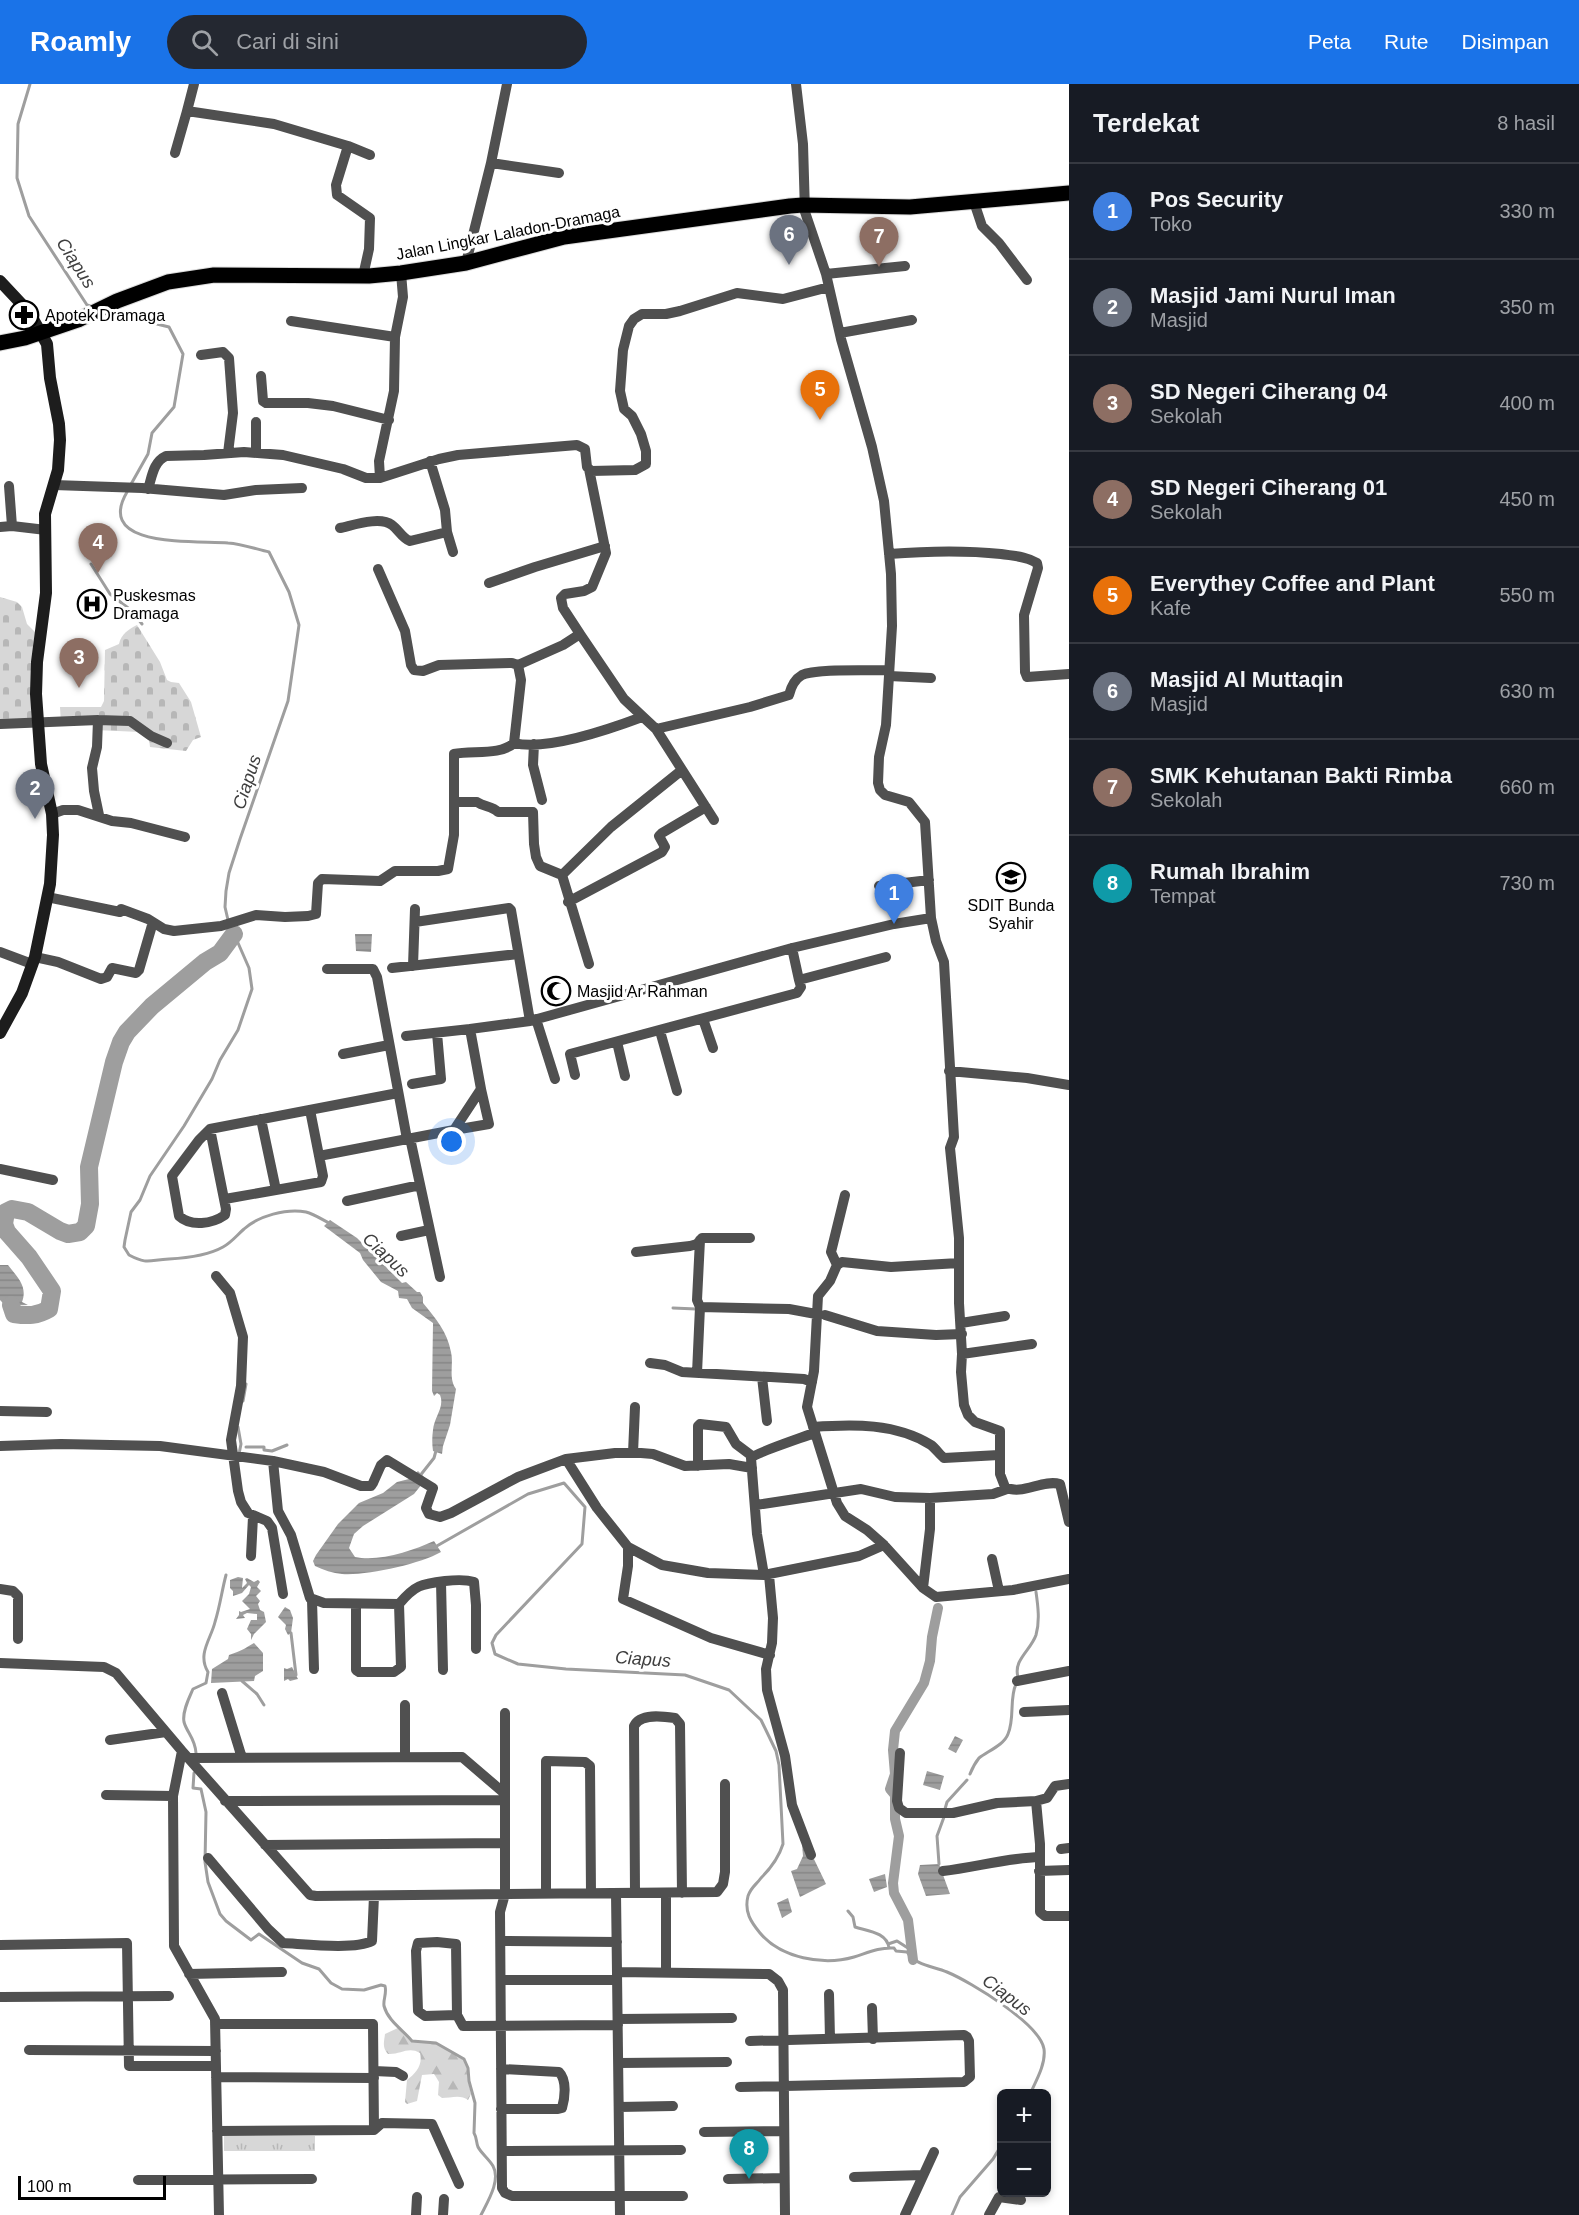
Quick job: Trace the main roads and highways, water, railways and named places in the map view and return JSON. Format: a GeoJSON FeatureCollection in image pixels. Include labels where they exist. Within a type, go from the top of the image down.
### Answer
{"type":"FeatureCollection","features":[{"type":"Feature","properties":{"kind":"main road","name":"Jalan Lingkar Laladon-Dramaga"},"geometry":{"type":"LineString","coordinates":[[0,343],[42,333],[78,320],[117,301],[168,282],[214,275],[363,276],[401,273],[466,263],[564,237],[804,205],[910,207],[1069,194]]}},
{"type":"Feature","properties":{"kind":"waterway","name":"Ciapus"},"geometry":{"type":"LineString","coordinates":[[30,84],[18,124],[17,178],[29,216],[87,305],[94,307]]}},
{"type":"Feature","properties":{"kind":"waterway","name":"Ciapus"},"geometry":{"type":"LineString","coordinates":[[108,312],[169,327],[183,354],[174,407],[152,433],[148,454],[130,486]]}},
{"type":"Feature","properties":{"kind":"waterway","name":"Ciapus"},"geometry":{"type":"LineString","coordinates":[[127,492],[120,511],[124,524],[137,533],[175,541],[244,545],[269,552],[289,592],[299,625],[288,701],[240,839],[226,891],[225,907],[228,920],[249,968],[252,989],[238,1030],[220,1060],[212,1079],[150,1176],[140,1200],[131,1212],[124,1247],[129,1255],[145,1261],[183,1258],[217,1250],[229,1243],[250,1224],[273,1214],[290,1211],[306,1212],[331,1224]]}},
{"type":"Feature","properties":{"kind":"waterway"},"geometry":{"type":"LineString","coordinates":[[91,564],[110,594],[132,611],[142,624]]}},
{"type":"Feature","properties":{"kind":"waterway"},"geometry":{"type":"LineString","coordinates":[[11,1305],[14,1314],[40,1313],[49,1309],[52,1291],[29,1257],[7,1232],[4,1224],[6,1212],[12,1209],[28,1212],[68,1234],[80,1232],[86,1226],[90,1204],[89,1167],[114,1062],[121,1042],[127,1032],[152,1006],[205,962],[220,953],[234,934]]}},
{"type":"Feature","properties":{"kind":"waterway"},"geometry":{"type":"LineString","coordinates":[[673,1308],[696,1309]]}},
{"type":"Feature","properties":{"kind":"waterway"},"geometry":{"type":"LineString","coordinates":[[243,1401],[246,1384]]}},
{"type":"Feature","properties":{"kind":"waterway"},"geometry":{"type":"LineString","coordinates":[[238,1427],[241,1444],[239,1454]]}},
{"type":"Feature","properties":{"kind":"waterway"},"geometry":{"type":"LineString","coordinates":[[246,1447],[264,1447],[264,1450],[272,1451],[287,1445]]}},
{"type":"Feature","properties":{"kind":"waterway","name":"Ciapus"},"geometry":{"type":"LineString","coordinates":[[419,1477],[434,1458],[437,1447]]}},
{"type":"Feature","properties":{"kind":"waterway","name":"Ciapus"},"geometry":{"type":"LineString","coordinates":[[435,1547],[528,1494],[564,1483],[585,1507],[582,1544],[496,1635],[492,1643],[495,1654],[518,1664],[566,1669],[685,1675],[729,1690],[761,1720],[776,1751],[779,1765],[783,1844],[774,1862],[752,1888],[747,1902],[751,1921],[760,1933],[779,1949],[816,1960],[842,1960],[878,1949],[894,1948],[896,1951],[907,1952],[920,1963],[947,1972],[972,1985],[1018,2016],[1040,2039],[1044,2049],[1044,2061],[1032,2089]]}},
{"type":"Feature","properties":{"kind":"waterway"},"geometry":{"type":"LineString","coordinates":[[196,1753],[194,1743],[185,1726],[184,1714],[193,1689],[206,1683],[208,1672],[204,1653],[217,1616],[226,1575]]}},
{"type":"Feature","properties":{"kind":"waterway"},"geometry":{"type":"LineString","coordinates":[[1018,1677],[1018,1665],[1036,1635],[1038,1614],[1036,1592]]}},
{"type":"Feature","properties":{"kind":"waterway"},"geometry":{"type":"LineString","coordinates":[[913,1960],[908,1920],[894,1893],[893,1883],[899,1836],[895,1819],[895,1795],[890,1789],[895,1774],[893,1750],[895,1731],[924,1683],[930,1661],[938,1608]]}},
{"type":"Feature","properties":{"kind":"waterway"},"geometry":{"type":"LineString","coordinates":[[291,1633],[296,1675]]}},
{"type":"Feature","properties":{"kind":"waterway"},"geometry":{"type":"LineString","coordinates":[[242,1681],[257,1694],[264,1705]]}},
{"type":"Feature","properties":{"kind":"waterway"},"geometry":{"type":"LineString","coordinates":[[970,1774],[979,1758],[1006,1738],[1010,1728],[1016,1684]]}},
{"type":"Feature","properties":{"kind":"waterway"},"geometry":{"type":"LineString","coordinates":[[194,1773],[193,1788],[201,1789],[206,1812],[205,1862],[208,1882],[220,1914],[226,1921],[251,1940],[259,1934],[302,1963],[319,1969],[331,1983],[342,1989],[364,1990],[385,1986],[386,2011],[392,2021],[412,2041],[436,2043],[464,2059],[475,2103],[474,2133],[478,2147],[495,2172],[495,2184],[481,2215]]}},
{"type":"Feature","properties":{"kind":"waterway"},"geometry":{"type":"LineString","coordinates":[[945,1809],[947,1802],[967,1780]]}},
{"type":"Feature","properties":{"kind":"waterway"},"geometry":{"type":"LineString","coordinates":[[939,1864],[937,1836],[944,1817]]}},
{"type":"Feature","properties":{"kind":"waterway"},"geometry":{"type":"LineString","coordinates":[[848,1911],[853,1917],[855,1927],[881,1935],[889,1948]]}},
{"type":"Feature","properties":{"kind":"waterway"},"geometry":{"type":"LineString","coordinates":[[888,1944],[897,1941],[911,1950]]}},
{"type":"Feature","properties":{"kind":"waterway","name":"Ciapus"},"geometry":{"type":"LineString","coordinates":[[952,2215],[960,2197],[997,2152]]}},
{"type":"Feature","properties":{"kind":"place","name":"Masjid Al Muttaqin"},"geometry":{"type":"Point","coordinates":[789,265]}},
{"type":"Feature","properties":{"kind":"place","name":"SMK Kehutanan Bakti Rimba"},"geometry":{"type":"Point","coordinates":[879,267]}},
{"type":"Feature","properties":{"kind":"place","name":"Apotek Dramaga"},"geometry":{"type":"Point","coordinates":[24,315]}},
{"type":"Feature","properties":{"kind":"place","name":"Everythey Coffee and Plant"},"geometry":{"type":"Point","coordinates":[820,420]}},
{"type":"Feature","properties":{"kind":"place","name":"SD Negeri Ciherang 01"},"geometry":{"type":"Point","coordinates":[98,573]}},
{"type":"Feature","properties":{"kind":"place","name":"Puskesmas Dramaga"},"geometry":{"type":"Point","coordinates":[92,604]}},
{"type":"Feature","properties":{"kind":"place","name":"SD Negeri Ciherang 04"},"geometry":{"type":"Point","coordinates":[79,688]}},
{"type":"Feature","properties":{"kind":"place","name":"Masjid Jami Nurul Iman"},"geometry":{"type":"Point","coordinates":[35,819]}},
{"type":"Feature","properties":{"kind":"place","name":"SDIT Bunda Syahir"},"geometry":{"type":"Point","coordinates":[1011,877]}},
{"type":"Feature","properties":{"kind":"place","name":"Pos Security"},"geometry":{"type":"Point","coordinates":[894,924]}},
{"type":"Feature","properties":{"kind":"place","name":"Masjid Ar Rahman"},"geometry":{"type":"Point","coordinates":[556,991]}},
{"type":"Feature","properties":{"kind":"place","name":"Rumah Ibrahim"},"geometry":{"type":"Point","coordinates":[749,2179]}}]}
